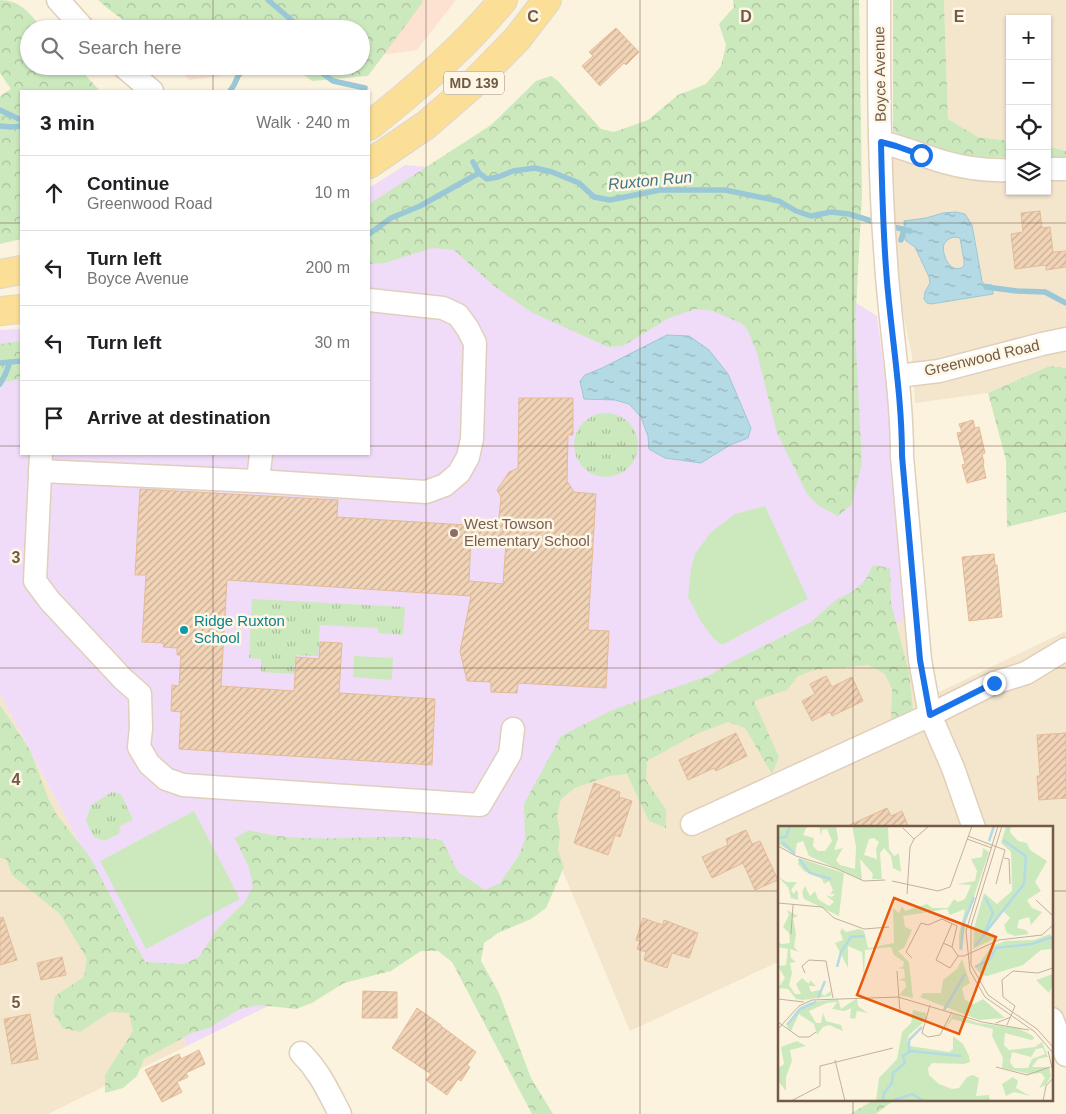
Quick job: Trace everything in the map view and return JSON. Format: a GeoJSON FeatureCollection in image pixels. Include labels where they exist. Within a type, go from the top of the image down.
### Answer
{"type":"FeatureCollection","features":[{"type":"Feature","properties":{"kind":"main road","name":"MD 139"},"geometry":{"type":"LineString","coordinates":[[370,125],[444,62],[503,0]]}},
{"type":"Feature","properties":{"kind":"main road","name":"MD 139"},"geometry":{"type":"LineString","coordinates":[[370,163],[426,125],[471,86],[517,39],[547,0]]}},
{"type":"Feature","properties":{"kind":"main road"},"geometry":{"type":"LineString","coordinates":[[0,274],[20,270]]}},
{"type":"Feature","properties":{"kind":"main road"},"geometry":{"type":"LineString","coordinates":[[0,311],[20,309]]}},
{"type":"Feature","properties":{"kind":"street"},"geometry":{"type":"LineString","coordinates":[[58,0],[76,20]]}},
{"type":"Feature","properties":{"kind":"street","name":"Boyce Avenue"},"geometry":{"type":"LineString","coordinates":[[879,0],[883,225],[888,292],[898,376],[902,456],[920,660],[930,715],[953,768],[973,826]]}},
{"type":"Feature","properties":{"kind":"street"},"geometry":{"type":"LineString","coordinates":[[133,75],[151,90]]}},
{"type":"Feature","properties":{"kind":"street"},"geometry":{"type":"LineString","coordinates":[[881,142],[966,167],[1006,170]]}},
{"type":"Feature","properties":{"kind":"street"},"geometry":{"type":"LineString","coordinates":[[1051,169],[1066,169]]}},
{"type":"Feature","properties":{"kind":"street"},"geometry":{"type":"LineString","coordinates":[[370,300],[443,308],[458,314],[475,344],[472,439],[468,457],[459,473],[445,485],[426,492],[258,481],[41,462],[35,581],[56,608],[123,679],[140,694],[140,747],[148,764],[166,779],[183,785],[480,805],[510,754],[513,729]]}},
{"type":"Feature","properties":{"kind":"street","name":"Greenwood Road"},"geometry":{"type":"LineString","coordinates":[[898,376],[939,371],[1066,339]]}},
{"type":"Feature","properties":{"kind":"street"},"geometry":{"type":"LineString","coordinates":[[258,481],[261,455]]}},
{"type":"Feature","properties":{"kind":"street"},"geometry":{"type":"LineString","coordinates":[[692,824],[930,715],[994,683],[1026,673],[1066,649]]}},
{"type":"Feature","properties":{"kind":"street"},"geometry":{"type":"LineString","coordinates":[[1054,1024],[1066,1055]]}},
{"type":"Feature","properties":{"kind":"street"},"geometry":{"type":"LineString","coordinates":[[301,1053],[322,1079],[340,1114]]}},
{"type":"Feature","properties":{"kind":"shaded area"},"geometry":{"type":"Polygon","coordinates":[[[121,0],[456,0],[417,50],[370,57],[370,20],[287,20],[121,0]]]}},
{"type":"Feature","properties":{"kind":"shaded area"},"geometry":{"type":"Polygon","coordinates":[[[944,0],[1066,0],[1066,151],[1051,147],[1051,15],[1006,15],[1006,140],[978,137],[948,119],[944,0]]]}},
{"type":"Feature","properties":{"kind":"shaded area"},"geometry":{"type":"Polygon","coordinates":[[[185,75],[226,75],[189,80],[185,75]]]}},
{"type":"Feature","properties":{"kind":"shaded area"},"geometry":{"type":"Polygon","coordinates":[[[893,131],[928,149],[978,157],[1006,157],[1006,195],[1051,195],[1051,157],[1066,157],[1066,368],[1049,366],[988,393],[915,403],[912,356],[898,290],[892,179],[893,131]]]}},
{"type":"Feature","properties":{"kind":"shaded area","name":"West Towson Elementary School"},"geometry":{"type":"Polygon","coordinates":[[[405,165],[500,173],[823,282],[877,316],[920,612],[530,793],[559,863],[187,1046],[0,694],[0,330],[20,329],[20,455],[370,455],[370,187],[405,165]]]}},
{"type":"Feature","properties":{"kind":"shaded area"},"geometry":{"type":"Polygon","coordinates":[[[920,612],[929,697],[1066,631],[1066,1060],[1054,1030],[1054,826],[778,826],[778,962],[630,1031],[530,793],[920,612]]]}},
{"type":"Feature","properties":{"kind":"shaded area"},"geometry":{"type":"Polygon","coordinates":[[[0,694],[187,1046],[48,1114],[0,1114],[0,694]]]}},
{"type":"Feature","properties":{"kind":"green space"},"geometry":{"type":"Polygon","coordinates":[[[0,0],[14,2],[35,20],[20,20],[20,75],[85,75],[99,90],[20,90],[20,239],[0,244],[0,96],[11,89],[0,73],[0,0]]]}},
{"type":"Feature","properties":{"kind":"green space"},"geometry":{"type":"Polygon","coordinates":[[[98,0],[422,0],[423,2],[370,73],[370,20],[123,20],[98,0]]]}},
{"type":"Feature","properties":{"kind":"green space"},"geometry":{"type":"Polygon","coordinates":[[[733,0],[859,0],[862,195],[855,328],[862,464],[851,505],[838,516],[819,506],[807,494],[777,433],[757,353],[747,329],[741,323],[713,311],[696,309],[669,318],[623,346],[608,347],[531,312],[494,286],[454,250],[432,248],[385,263],[370,264],[370,203],[491,125],[536,81],[551,76],[558,81],[601,129],[614,132],[648,120],[678,95],[706,84],[721,66],[726,45],[719,24],[734,7],[733,0]]]}},
{"type":"Feature","properties":{"kind":"green space"},"geometry":{"type":"Polygon","coordinates":[[[893,0],[944,0],[948,119],[978,137],[1006,140],[1006,157],[978,157],[928,149],[893,131],[893,0]]]}},
{"type":"Feature","properties":{"kind":"green space"},"geometry":{"type":"Polygon","coordinates":[[[304,75],[369,75],[368,76],[312,81],[304,75]]]}},
{"type":"Feature","properties":{"kind":"green space"},"geometry":{"type":"Polygon","coordinates":[[[1051,147],[1066,151],[1066,157],[1051,157],[1051,147]]]}},
{"type":"Feature","properties":{"kind":"green space"},"geometry":{"type":"Polygon","coordinates":[[[20,341],[20,379],[0,382],[0,344],[20,341]]]}},
{"type":"Feature","properties":{"kind":"green space"},"geometry":{"type":"Polygon","coordinates":[[[1049,366],[1066,368],[1066,512],[1007,527],[1006,460],[988,393],[1049,366]]]}},
{"type":"Feature","properties":{"kind":"green space"},"geometry":{"type":"Polygon","coordinates":[[[606,413],[618,415],[629,422],[636,433],[638,445],[636,457],[629,468],[618,475],[606,477],[594,475],[583,468],[576,457],[574,445],[576,433],[583,422],[594,415],[606,413]]]}},
{"type":"Feature","properties":{"kind":"green space"},"geometry":{"type":"Polygon","coordinates":[[[765,506],[808,599],[722,645],[713,638],[700,620],[688,597],[691,569],[695,554],[711,532],[735,514],[765,506]]]}},
{"type":"Feature","properties":{"kind":"green space"},"geometry":{"type":"Polygon","coordinates":[[[873,565],[890,568],[891,603],[909,673],[913,709],[891,723],[892,689],[885,674],[869,665],[814,670],[798,676],[787,690],[754,701],[779,757],[772,774],[745,728],[728,722],[694,735],[647,761],[646,780],[666,810],[666,828],[649,821],[627,774],[609,776],[575,788],[561,799],[557,816],[560,833],[558,850],[564,867],[546,908],[531,919],[498,933],[484,943],[481,961],[499,993],[531,1078],[553,1114],[532,1114],[452,962],[438,951],[421,951],[391,971],[344,983],[312,1003],[296,1009],[259,1005],[240,1009],[209,1028],[192,1033],[144,1059],[137,1076],[123,1088],[105,1093],[105,1075],[133,1031],[129,1013],[110,1012],[80,1032],[63,1028],[53,1013],[55,996],[84,977],[87,959],[60,914],[12,875],[6,859],[0,858],[0,705],[30,750],[49,800],[57,815],[90,857],[145,962],[184,964],[199,957],[218,928],[245,902],[253,886],[249,868],[235,838],[249,830],[284,837],[301,838],[402,837],[442,840],[458,872],[485,890],[500,883],[519,855],[525,839],[524,804],[561,736],[610,711],[710,675],[811,622],[837,599],[852,592],[865,581],[873,565]]]}},
{"type":"Feature","properties":{"kind":"green space"},"geometry":{"type":"Polygon","coordinates":[[[252,599],[405,607],[403,635],[378,633],[378,628],[320,625],[318,656],[296,655],[294,674],[261,672],[261,659],[249,658],[252,599]]]}},
{"type":"Feature","properties":{"kind":"green space"},"geometry":{"type":"Polygon","coordinates":[[[354,656],[393,658],[392,680],[353,677],[354,656]]]}},
{"type":"Feature","properties":{"kind":"green space"},"geometry":{"type":"Polygon","coordinates":[[[112,792],[121,794],[133,820],[120,826],[119,834],[104,841],[94,837],[86,821],[91,805],[112,792]]]}},
{"type":"Feature","properties":{"kind":"green space"},"geometry":{"type":"Polygon","coordinates":[[[194,811],[240,899],[146,949],[100,861],[194,811]]]}},
{"type":"Feature","properties":{"kind":"green space"},"geometry":{"type":"Polygon","coordinates":[[[871,1102],[891,1102],[876,1114],[850,1114],[871,1102]]]}},
{"type":"Feature","properties":{"kind":"water"},"geometry":{"type":"Polygon","coordinates":[[[956,212],[965,214],[972,225],[982,281],[984,284],[992,285],[993,294],[931,304],[927,303],[924,299],[925,292],[930,283],[929,277],[915,247],[905,240],[904,221],[956,212]],[[954,237],[947,240],[943,249],[948,263],[955,268],[964,266],[960,238],[954,237]]]}},
{"type":"Feature","properties":{"kind":"water"},"geometry":{"type":"Polygon","coordinates":[[[667,335],[689,336],[709,350],[728,374],[751,428],[748,438],[730,445],[701,463],[665,458],[649,449],[648,436],[641,417],[629,404],[615,400],[584,399],[580,381],[585,375],[667,335]]]}},
{"type":"Feature","properties":{"kind":"building"},"geometry":{"type":"Polygon","coordinates":[[[616,28],[639,52],[626,65],[624,63],[600,86],[582,66],[593,56],[589,52],[616,28]]]}},
{"type":"Feature","properties":{"kind":"building"},"geometry":{"type":"Polygon","coordinates":[[[1040,211],[1042,228],[1050,227],[1053,252],[1066,251],[1066,267],[1046,270],[1046,265],[1015,269],[1011,234],[1023,232],[1021,213],[1040,211]]]}},
{"type":"Feature","properties":{"kind":"building","name":"Ridge Ruxton School"},"geometry":{"type":"Polygon","coordinates":[[[519,398],[573,398],[573,435],[568,435],[567,481],[574,492],[596,494],[588,630],[609,631],[606,688],[518,683],[517,693],[491,692],[491,682],[467,681],[460,651],[471,596],[227,580],[221,686],[294,691],[296,657],[319,659],[320,642],[342,643],[339,693],[435,699],[432,765],[179,749],[181,712],[171,711],[172,685],[179,686],[181,655],[177,655],[177,648],[163,647],[164,643],[142,642],[146,575],[135,575],[140,489],[338,500],[337,517],[498,527],[501,497],[497,490],[509,472],[518,468],[519,398]],[[471,539],[469,581],[503,584],[506,543],[471,539]]]}},
{"type":"Feature","properties":{"kind":"building"},"geometry":{"type":"Polygon","coordinates":[[[973,420],[975,428],[979,427],[985,453],[982,454],[986,478],[967,483],[962,465],[965,464],[957,433],[962,432],[959,424],[973,420]]]}},
{"type":"Feature","properties":{"kind":"building"},"geometry":{"type":"Polygon","coordinates":[[[994,554],[995,565],[997,565],[1002,617],[969,621],[962,557],[994,554]]]}},
{"type":"Feature","properties":{"kind":"building"},"geometry":{"type":"Polygon","coordinates":[[[826,676],[832,687],[852,677],[863,701],[832,716],[830,712],[812,721],[802,701],[815,694],[810,684],[826,676]]]}},
{"type":"Feature","properties":{"kind":"building"},"geometry":{"type":"Polygon","coordinates":[[[736,733],[747,756],[716,771],[714,768],[688,780],[679,760],[736,733]]]}},
{"type":"Feature","properties":{"kind":"building"},"geometry":{"type":"Polygon","coordinates":[[[1066,733],[1066,798],[1039,800],[1037,776],[1040,776],[1037,735],[1066,733]]]}},
{"type":"Feature","properties":{"kind":"building"},"geometry":{"type":"Polygon","coordinates":[[[594,783],[620,792],[619,797],[632,801],[620,837],[615,835],[608,855],[574,843],[594,783]]]}},
{"type":"Feature","properties":{"kind":"building"},"geometry":{"type":"Polygon","coordinates":[[[887,808],[891,816],[902,811],[908,826],[847,826],[887,808]]]}},
{"type":"Feature","properties":{"kind":"building"},"geometry":{"type":"Polygon","coordinates":[[[746,830],[752,844],[760,841],[778,880],[755,890],[743,863],[712,878],[702,857],[728,845],[726,839],[746,830]]]}},
{"type":"Feature","properties":{"kind":"building"},"geometry":{"type":"Polygon","coordinates":[[[3,917],[17,960],[0,965],[0,918],[3,917]]]}},
{"type":"Feature","properties":{"kind":"building"},"geometry":{"type":"Polygon","coordinates":[[[643,918],[663,925],[664,920],[698,933],[689,958],[672,953],[667,968],[644,960],[646,952],[637,949],[640,941],[636,940],[643,918]]]}},
{"type":"Feature","properties":{"kind":"building"},"geometry":{"type":"Polygon","coordinates":[[[62,957],[66,975],[41,980],[37,963],[62,957]]]}},
{"type":"Feature","properties":{"kind":"building"},"geometry":{"type":"Polygon","coordinates":[[[363,991],[397,992],[397,1018],[362,1018],[363,991]]]}},
{"type":"Feature","properties":{"kind":"building"},"geometry":{"type":"Polygon","coordinates":[[[417,1008],[476,1052],[467,1065],[470,1067],[461,1081],[458,1079],[447,1095],[426,1080],[431,1074],[392,1048],[417,1008]]]}},
{"type":"Feature","properties":{"kind":"building"},"geometry":{"type":"Polygon","coordinates":[[[30,1014],[38,1059],[12,1064],[4,1019],[30,1014]]]}},
{"type":"Feature","properties":{"kind":"building"},"geometry":{"type":"Polygon","coordinates":[[[199,1050],[205,1064],[186,1073],[188,1077],[177,1082],[182,1092],[162,1102],[145,1070],[179,1054],[181,1059],[199,1050]]]}},
{"type":"Feature","properties":{"kind":"waterway","name":"Ruxton Run"},"geometry":{"type":"LineString","coordinates":[[268,0],[291,20]]}},
{"type":"Feature","properties":{"kind":"waterway"},"geometry":{"type":"LineString","coordinates":[[231,90],[239,75]]}},
{"type":"Feature","properties":{"kind":"waterway","name":"Ruxton Run"},"geometry":{"type":"LineString","coordinates":[[325,75],[333,81],[365,88]]}},
{"type":"Feature","properties":{"kind":"waterway"},"geometry":{"type":"LineString","coordinates":[[0,110],[20,120]]}},
{"type":"Feature","properties":{"kind":"waterway"},"geometry":{"type":"LineString","coordinates":[[0,126],[20,126]]}},
{"type":"Feature","properties":{"kind":"waterway","name":"Ruxton Run"},"geometry":{"type":"LineString","coordinates":[[473,162],[479,173],[487,179],[513,171],[535,168],[552,172],[579,183],[594,197],[610,200],[660,190],[725,190],[779,201],[796,211],[811,216],[831,212],[849,214],[878,223]]}},
{"type":"Feature","properties":{"kind":"waterway"},"geometry":{"type":"LineString","coordinates":[[370,233],[391,218],[420,206],[479,173]]}},
{"type":"Feature","properties":{"kind":"waterway","name":"Ruxton Run"},"geometry":{"type":"LineString","coordinates":[[890,226],[910,231]]}},
{"type":"Feature","properties":{"kind":"waterway"},"geometry":{"type":"LineString","coordinates":[[901,240],[904,230]]}},
{"type":"Feature","properties":{"kind":"waterway","name":"Ruxton Run"},"geometry":{"type":"LineString","coordinates":[[986,287],[1045,292],[1066,303]]}},
{"type":"Feature","properties":{"kind":"waterway"},"geometry":{"type":"LineString","coordinates":[[0,363],[20,361]]}},
{"type":"Feature","properties":{"kind":"waterway"},"geometry":{"type":"LineString","coordinates":[[0,384],[10,362]]}},
{"type":"Feature","properties":{"kind":"place","name":"West Towson Elementary School"},"geometry":{"type":"Point","coordinates":[454,533]}},
{"type":"Feature","properties":{"kind":"place","name":"Ridge Ruxton School"},"geometry":{"type":"Point","coordinates":[184,630]}},
{"type":"Feature","properties":{"kind":"route"},"geometry":{"type":"LineString","coordinates":[[921,155],[881,142],[888,292],[898,376],[902,456],[920,660],[930,715],[994,683]]}}]}
